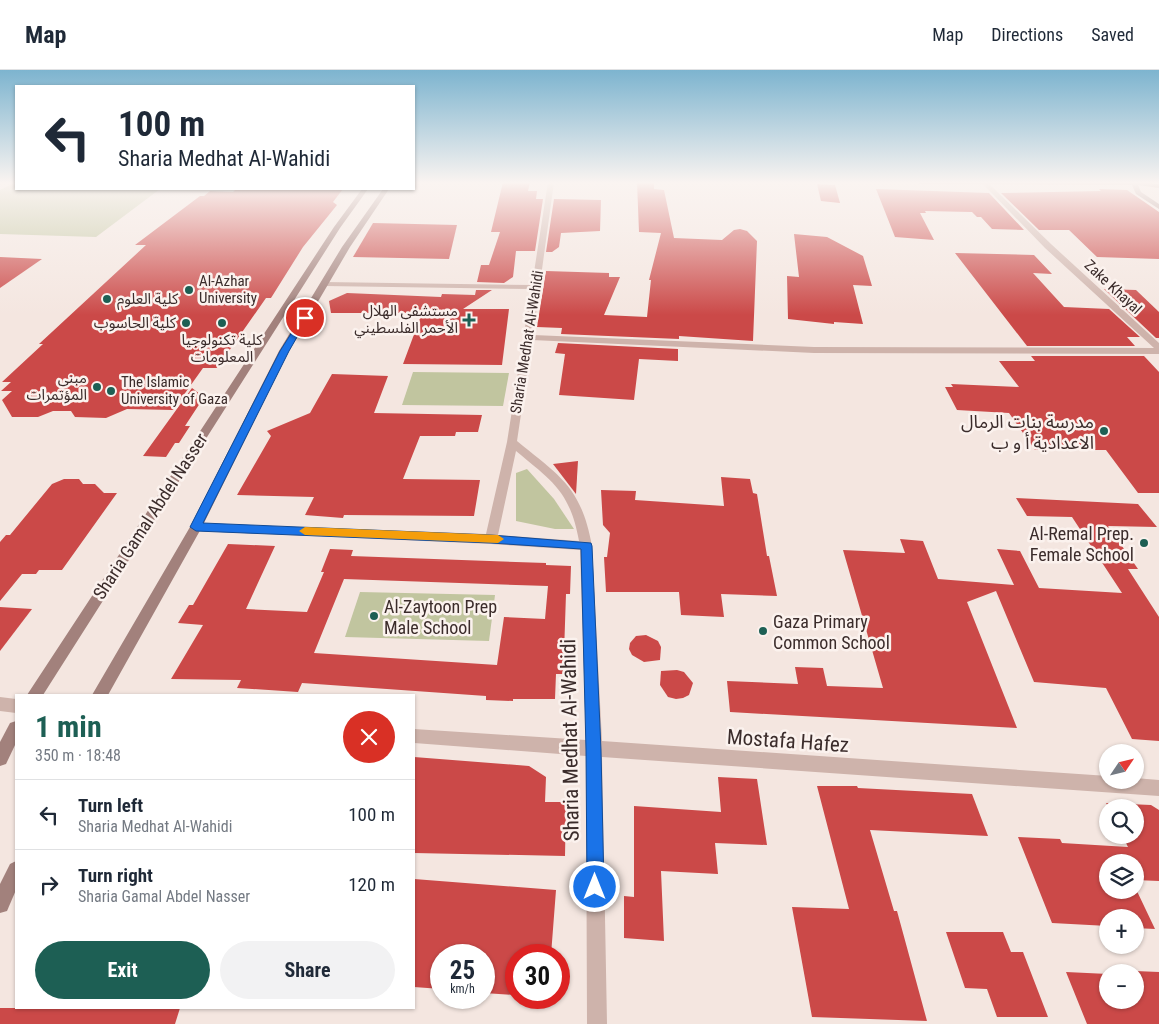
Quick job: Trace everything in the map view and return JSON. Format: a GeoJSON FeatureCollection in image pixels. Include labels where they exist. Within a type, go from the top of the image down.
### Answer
{"type":"FeatureCollection","features":[{"type":"Feature","properties":{"kind":"main road","name":"Sharia Gamal Abdel Nasser"},"geometry":{"type":"LineString","coordinates":[[36,694],[338,227]]}},
{"type":"Feature","properties":{"kind":"main road","name":"Sharia Gamal Abdel Nasser"},"geometry":{"type":"LineString","coordinates":[[101,694],[196,527],[284,351],[360,227]]}},
{"type":"Feature","properties":{"kind":"main road"},"geometry":{"type":"LineString","coordinates":[[0,758],[15,730]]}},
{"type":"Feature","properties":{"kind":"main road"},"geometry":{"type":"LineString","coordinates":[[0,904],[15,872]]}},
{"type":"Feature","properties":{"kind":"street","name":"Sharia Medhat Al-Wahidi"},"geometry":{"type":"LineString","coordinates":[[491,539],[512,442],[544,227]]}},
{"type":"Feature","properties":{"kind":"street","name":"Zake Khayal"},"geometry":{"type":"LineString","coordinates":[[1028,227],[1159,350]]}},
{"type":"Feature","properties":{"kind":"street"},"geometry":{"type":"LineString","coordinates":[[325,284],[535,287]]}},
{"type":"Feature","properties":{"kind":"street"},"geometry":{"type":"LineString","coordinates":[[529,337],[814,350],[1159,350]]}},
{"type":"Feature","properties":{"kind":"street","name":"Sharia Medhat Al-Wahidi"},"geometry":{"type":"LineString","coordinates":[[512,442],[542,467],[571,496],[582,522],[586,546],[594,750],[596,1024]]}},
{"type":"Feature","properties":{"kind":"street"},"geometry":{"type":"LineString","coordinates":[[196,527],[491,539],[586,546]]}},
{"type":"Feature","properties":{"kind":"street"},"geometry":{"type":"LineString","coordinates":[[0,704],[15,706]]}},
{"type":"Feature","properties":{"kind":"street","name":"Mostafa Hafez"},"geometry":{"type":"LineString","coordinates":[[415,736],[1159,788]]}},
{"type":"Feature","properties":{"kind":"green space"},"geometry":{"type":"Polygon","coordinates":[[[0,227],[110,227],[96,237],[0,234],[0,227]]]}},
{"type":"Feature","properties":{"kind":"green space"},"geometry":{"type":"Polygon","coordinates":[[[413,372],[509,373],[503,406],[402,405],[413,372]]]}},
{"type":"Feature","properties":{"kind":"green space"},"geometry":{"type":"Polygon","coordinates":[[[527,469],[554,499],[574,529],[555,529],[516,521],[516,473],[527,469]]]}},
{"type":"Feature","properties":{"kind":"green space"},"geometry":{"type":"Polygon","coordinates":[[[360,592],[495,595],[489,641],[345,637],[360,592]]]}},
{"type":"Feature","properties":{"kind":"building","name":"Al-Azhar University"},"geometry":{"type":"Polygon","coordinates":[[[160,227],[320,227],[303,247],[271,298],[266,298],[217,368],[203,368],[173,410],[127,409],[106,418],[75,417],[71,411],[53,411],[38,417],[12,417],[2,400],[12,391],[1,391],[11,382],[2,382],[43,344],[39,344],[146,245],[135,245],[160,227]]]}},
{"type":"Feature","properties":{"kind":"building"},"geometry":{"type":"Polygon","coordinates":[[[371,227],[457,227],[449,259],[353,257],[371,227]]]}},
{"type":"Feature","properties":{"kind":"building"},"geometry":{"type":"Polygon","coordinates":[[[492,227],[539,227],[535,251],[516,251],[513,277],[504,283],[477,282],[481,265],[489,265],[500,232],[491,232],[492,227]]]}},
{"type":"Feature","properties":{"kind":"building"},"geometry":{"type":"Polygon","coordinates":[[[550,227],[600,227],[600,231],[561,233],[559,247],[552,252],[546,252],[550,227]]]}},
{"type":"Feature","properties":{"kind":"building"},"geometry":{"type":"Polygon","coordinates":[[[639,227],[672,227],[674,238],[722,240],[734,230],[747,231],[757,241],[753,341],[679,336],[679,339],[561,334],[562,328],[537,327],[546,271],[609,273],[609,277],[620,277],[604,315],[647,317],[651,280],[649,280],[661,233],[639,232],[639,227]]]}},
{"type":"Feature","properties":{"kind":"building"},"geometry":{"type":"Polygon","coordinates":[[[891,227],[927,227],[934,240],[895,237],[891,227]]]}},
{"type":"Feature","properties":{"kind":"building"},"geometry":{"type":"Polygon","coordinates":[[[990,227],[1021,227],[1024,230],[992,229],[990,227]]]}},
{"type":"Feature","properties":{"kind":"building"},"geometry":{"type":"Polygon","coordinates":[[[1035,227],[1159,227],[1159,259],[1097,257],[1069,230],[1039,230],[1035,227]]]}},
{"type":"Feature","properties":{"kind":"building"},"geometry":{"type":"Polygon","coordinates":[[[794,234],[827,237],[863,256],[872,286],[853,285],[863,324],[834,322],[834,324],[788,319],[787,276],[799,277],[794,234]]]}},
{"type":"Feature","properties":{"kind":"building"},"geometry":{"type":"Polygon","coordinates":[[[955,253],[1034,255],[1052,274],[1033,273],[1064,307],[1109,309],[1140,337],[1127,337],[1135,346],[1027,346],[955,253]]]}},
{"type":"Feature","properties":{"kind":"building"},"geometry":{"type":"Polygon","coordinates":[[[0,257],[42,259],[0,288],[0,257]]]}},
{"type":"Feature","properties":{"kind":"building"},"geometry":{"type":"Polygon","coordinates":[[[1104,289],[1136,290],[1159,312],[1159,338],[1156,338],[1104,289]]]}},
{"type":"Feature","properties":{"kind":"building"},"geometry":{"type":"Polygon","coordinates":[[[476,290],[492,290],[463,309],[509,309],[502,365],[403,364],[422,313],[331,313],[329,301],[347,293],[441,297],[442,294],[475,295],[476,290]]]}},
{"type":"Feature","properties":{"kind":"building"},"geometry":{"type":"Polygon","coordinates":[[[558,343],[678,349],[678,361],[639,359],[634,400],[559,395],[565,354],[555,353],[558,343]]]}},
{"type":"Feature","properties":{"kind":"building","name":"مدرسة بنات الرمال الاعدادية أ و ب"},"geometry":{"type":"Polygon","coordinates":[[[1031,356],[1144,356],[1159,372],[1159,493],[1138,493],[1106,450],[1035,450],[1009,413],[957,410],[945,387],[953,387],[951,384],[1019,387],[999,361],[1035,361],[1031,356]]]}},
{"type":"Feature","properties":{"kind":"building"},"geometry":{"type":"Polygon","coordinates":[[[332,374],[388,376],[374,413],[482,415],[478,432],[456,432],[455,436],[420,436],[403,479],[480,480],[474,516],[344,515],[343,518],[305,515],[314,497],[237,495],[271,436],[267,431],[310,413],[332,374]]]}},
{"type":"Feature","properties":{"kind":"building"},"geometry":{"type":"Polygon","coordinates":[[[192,388],[204,397],[185,426],[190,426],[179,443],[175,443],[166,457],[143,456],[192,388]]]}},
{"type":"Feature","properties":{"kind":"building"},"geometry":{"type":"Polygon","coordinates":[[[578,461],[576,494],[553,464],[578,461]]]}},
{"type":"Feature","properties":{"kind":"building"},"geometry":{"type":"Polygon","coordinates":[[[721,477],[750,479],[753,493],[757,494],[767,556],[769,556],[777,596],[721,594],[724,617],[681,615],[679,592],[606,592],[604,557],[607,557],[610,533],[603,525],[601,490],[636,491],[635,500],[724,506],[721,477]]]}},
{"type":"Feature","properties":{"kind":"building"},"geometry":{"type":"Polygon","coordinates":[[[64,479],[79,479],[83,484],[95,484],[104,493],[117,493],[62,570],[39,570],[36,574],[22,574],[0,601],[0,542],[6,535],[10,535],[52,484],[64,479]]]}},
{"type":"Feature","properties":{"kind":"building"},"geometry":{"type":"Polygon","coordinates":[[[1016,498],[1138,504],[1157,527],[1108,526],[1138,569],[1128,569],[1159,617],[1159,741],[1132,739],[1106,688],[1034,682],[996,591],[967,602],[1017,728],[730,712],[727,681],[798,684],[795,667],[823,668],[827,686],[883,688],[843,550],[905,553],[900,539],[923,541],[938,579],[1014,585],[997,549],[1020,551],[1039,588],[1122,593],[1072,517],[1027,516],[1016,498]]]}},
{"type":"Feature","properties":{"kind":"building"},"geometry":{"type":"Polygon","coordinates":[[[228,544],[275,546],[246,609],[307,612],[324,572],[321,572],[330,549],[353,550],[351,556],[546,563],[546,565],[571,566],[570,594],[566,594],[564,653],[570,653],[569,674],[556,674],[555,699],[513,699],[513,701],[486,700],[486,696],[302,683],[298,692],[237,688],[241,680],[171,679],[203,625],[178,623],[189,605],[193,605],[228,544]],[[344,579],[314,653],[497,665],[504,617],[545,619],[548,586],[344,579]]]}},
{"type":"Feature","properties":{"kind":"building"},"geometry":{"type":"Polygon","coordinates":[[[0,607],[32,609],[0,651],[0,607]]]}},
{"type":"Feature","properties":{"kind":"building"},"geometry":{"type":"Polygon","coordinates":[[[646,635],[658,641],[661,647],[660,660],[644,662],[632,655],[629,649],[630,643],[636,636],[646,635]]]}},
{"type":"Feature","properties":{"kind":"building"},"geometry":{"type":"Polygon","coordinates":[[[677,670],[684,672],[693,683],[689,695],[676,699],[668,697],[660,685],[661,671],[677,670]]]}},
{"type":"Feature","properties":{"kind":"building"},"geometry":{"type":"Polygon","coordinates":[[[415,757],[529,766],[546,777],[545,802],[566,802],[565,856],[415,853],[415,757]]]}},
{"type":"Feature","properties":{"kind":"building"},"geometry":{"type":"Polygon","coordinates":[[[718,777],[757,779],[767,845],[715,843],[718,874],[661,871],[664,941],[624,938],[624,896],[634,897],[634,806],[721,812],[718,777]]]}},
{"type":"Feature","properties":{"kind":"building"},"geometry":{"type":"Polygon","coordinates":[[[817,786],[857,786],[858,788],[972,794],[988,836],[870,830],[894,911],[897,911],[927,1021],[812,1017],[792,907],[849,909],[817,786]]]}},
{"type":"Feature","properties":{"kind":"building"},"geometry":{"type":"Polygon","coordinates":[[[1144,805],[1151,805],[1159,810],[1159,881],[1144,880],[1144,854],[1099,854],[1099,899],[1141,899],[1155,929],[1144,928],[1144,909],[1099,909],[1099,926],[1052,923],[1018,837],[1060,839],[1062,843],[1128,847],[1126,844],[1144,844],[1144,805]]]}},
{"type":"Feature","properties":{"kind":"building"},"geometry":{"type":"Polygon","coordinates":[[[415,879],[556,890],[552,944],[505,944],[505,994],[495,994],[495,944],[430,944],[430,988],[415,987],[415,879]]]}},
{"type":"Feature","properties":{"kind":"building"},"geometry":{"type":"Polygon","coordinates":[[[946,932],[1003,932],[1011,952],[1023,952],[1048,1017],[997,1017],[987,989],[965,988],[946,932]]]}},
{"type":"Feature","properties":{"kind":"building"},"geometry":{"type":"Polygon","coordinates":[[[1144,971],[1159,972],[1159,1024],[1087,1024],[1066,972],[1099,974],[1099,1009],[1144,1009],[1144,971]]]}},
{"type":"Feature","properties":{"kind":"building"},"geometry":{"type":"Polygon","coordinates":[[[0,1008],[180,1009],[175,1024],[0,1024],[0,1008]]]}},
{"type":"Feature","properties":{"kind":"slow traffic"},"geometry":{"type":"LineString","coordinates":[[305,531],[498,539]]}},
{"type":"Feature","properties":{"kind":"place","name":"Al-Azhar University"},"geometry":{"type":"Point","coordinates":[189,290]}},
{"type":"Feature","properties":{"kind":"place","name":"كلية العلوم"},"geometry":{"type":"Point","coordinates":[107,299]}},
{"type":"Feature","properties":{"kind":"place","name":"مستشفى الهلال الأحمر الفلسطيني"},"geometry":{"type":"Point","coordinates":[469,320]}},
{"type":"Feature","properties":{"kind":"place","name":"كلية الحاسوب"},"geometry":{"type":"Point","coordinates":[186,323]}},
{"type":"Feature","properties":{"kind":"place","name":"كلية تكنولوجيا المعلومات"},"geometry":{"type":"Point","coordinates":[222,323]}},
{"type":"Feature","properties":{"kind":"place","name":"مبنى المؤتمرات"},"geometry":{"type":"Point","coordinates":[97,387]}},
{"type":"Feature","properties":{"kind":"place","name":"The Islamic University of Gaza"},"geometry":{"type":"Point","coordinates":[111,391]}},
{"type":"Feature","properties":{"kind":"place","name":"مدرسة بنات الرمال الاعدادية أ و ب"},"geometry":{"type":"Point","coordinates":[1104,431]}},
{"type":"Feature","properties":{"kind":"place","name":"Al-Remal Prep. Female School"},"geometry":{"type":"Point","coordinates":[1144,543]}},
{"type":"Feature","properties":{"kind":"place","name":"Al-Zaytoon Prep Male School"},"geometry":{"type":"Point","coordinates":[374,616]}},
{"type":"Feature","properties":{"kind":"place","name":"Gaza Primary Common School"},"geometry":{"type":"Point","coordinates":[763,631]}},
{"type":"Feature","properties":{"kind":"route"},"geometry":{"type":"LineString","coordinates":[[305,318],[284,351],[196,527],[491,539],[586,546],[594,750],[595,887]]}}]}
